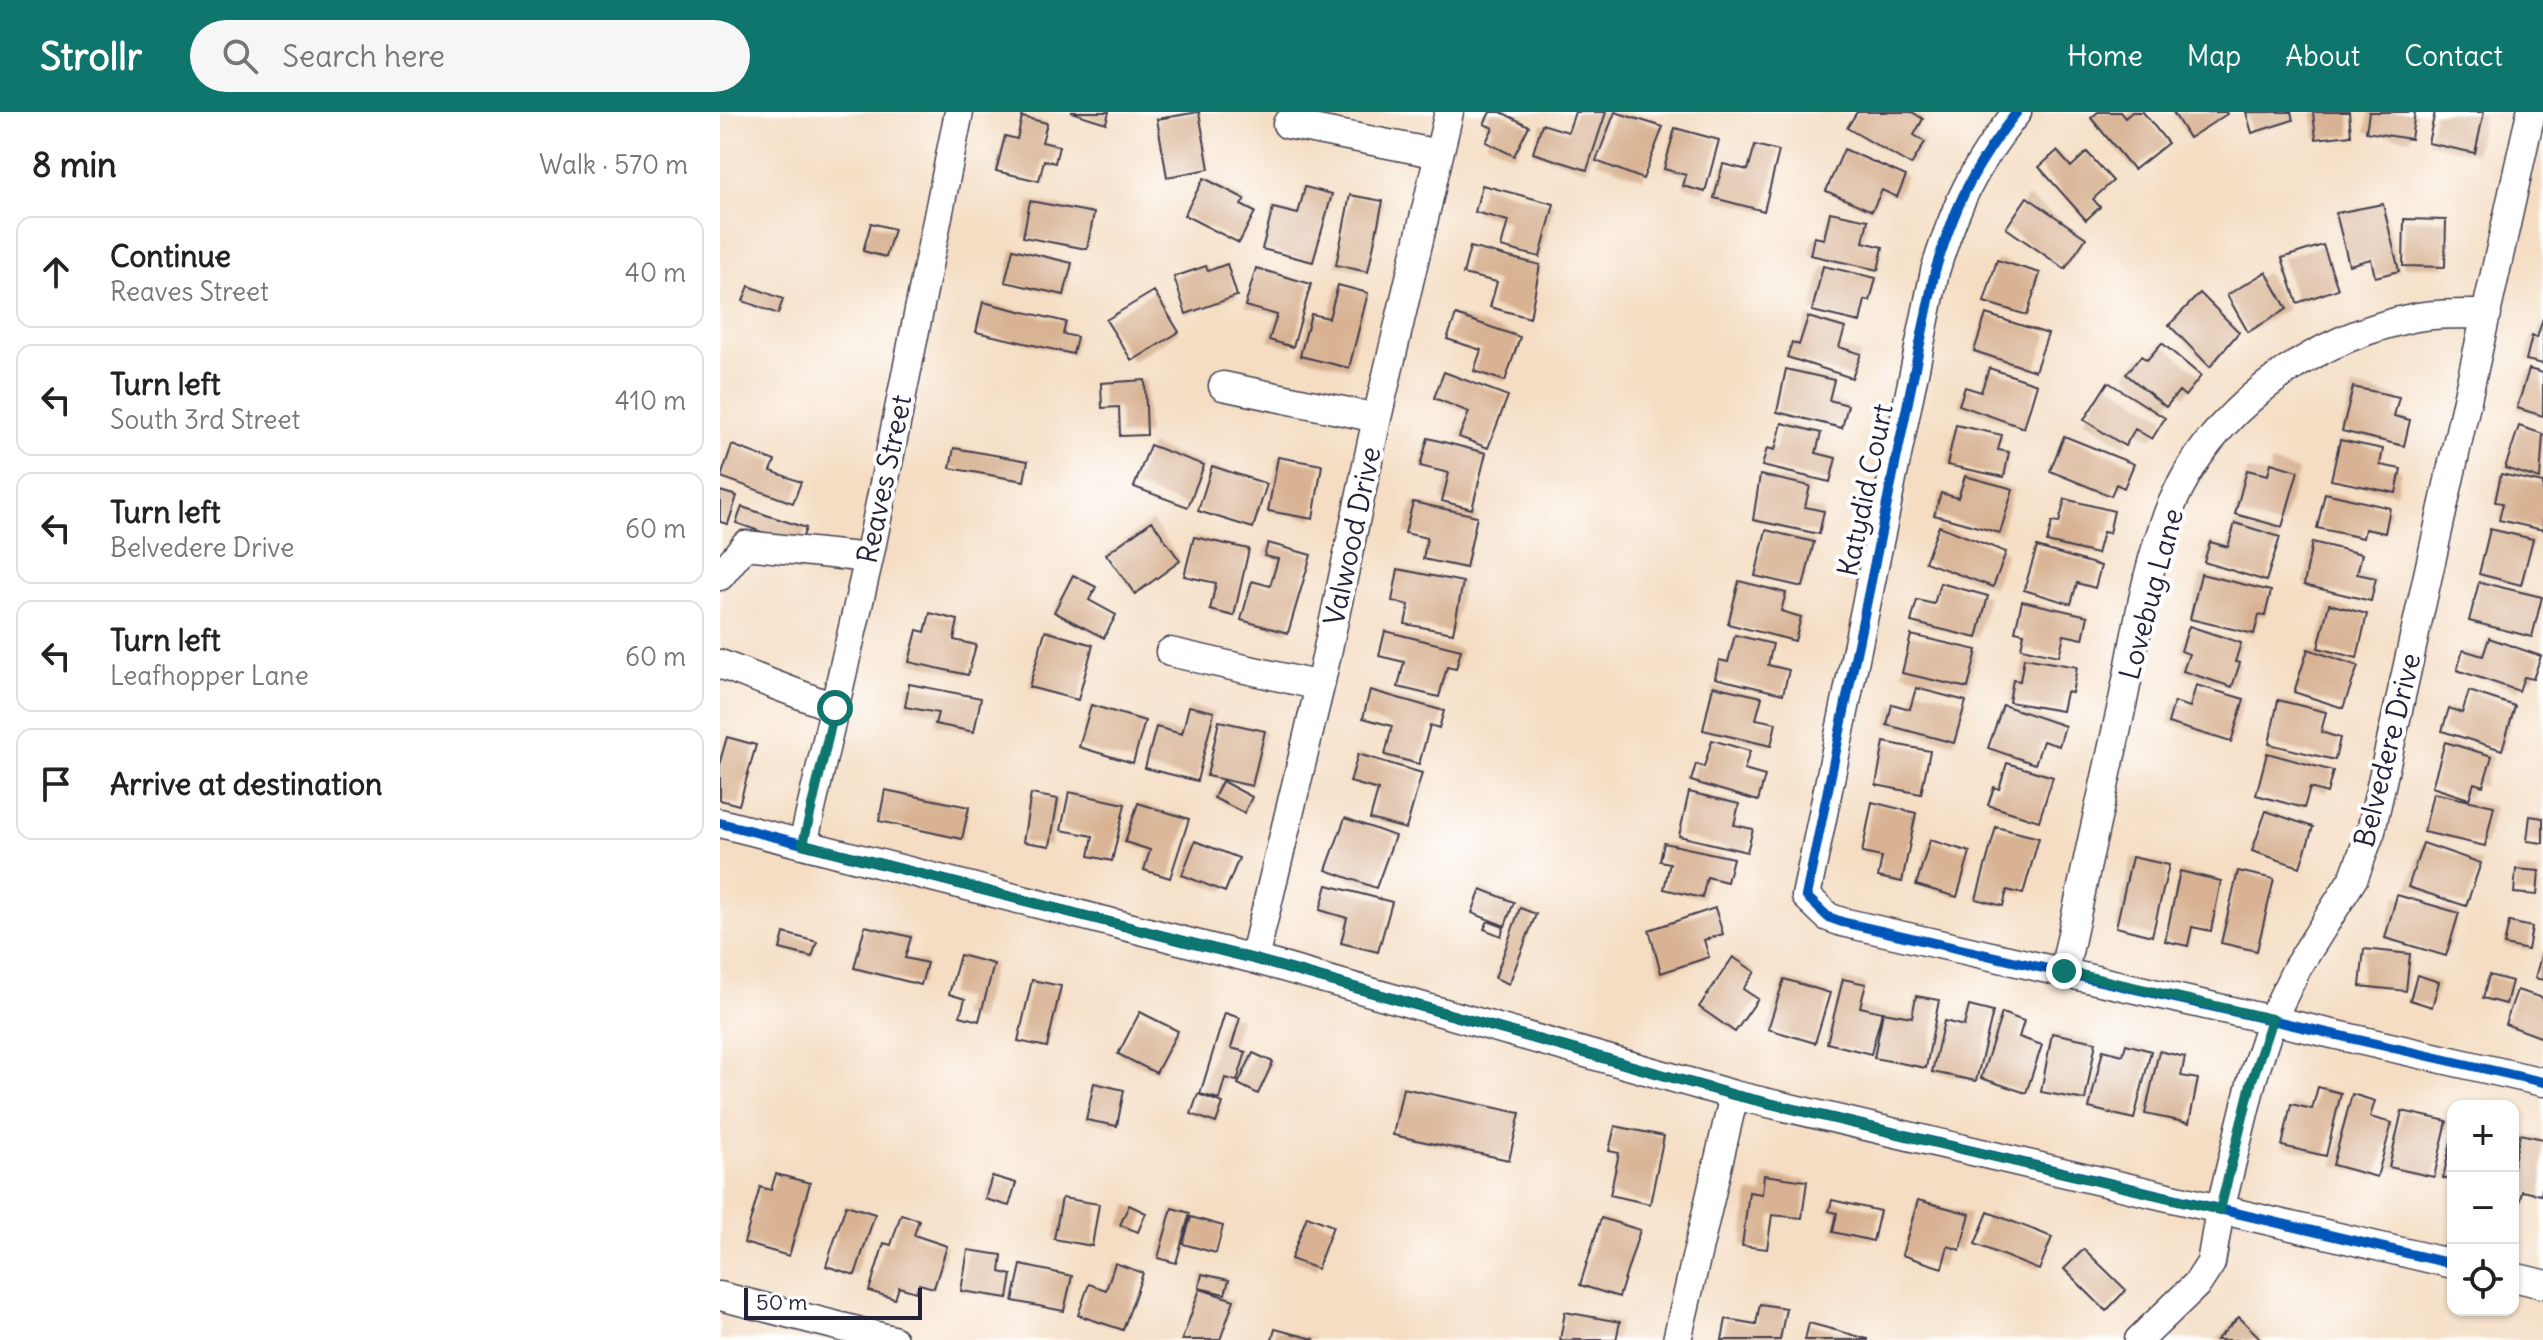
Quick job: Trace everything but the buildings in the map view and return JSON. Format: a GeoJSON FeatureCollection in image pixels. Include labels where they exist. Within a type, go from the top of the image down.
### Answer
{"type":"FeatureCollection","features":[{"type":"Feature","properties":{"kind":"street","name":"Reaves Street"},"geometry":{"type":"LineString","coordinates":[[803,844],[869,558],[959,112]]}},
{"type":"Feature","properties":{"kind":"street","name":"Valwood Drive"},"geometry":{"type":"LineString","coordinates":[[1254,959],[1320,686],[1377,418],[1449,112]]}},
{"type":"Feature","properties":{"kind":"street","name":"Katydid Court"},"geometry":{"type":"LineString","coordinates":[[2017,112],[1989,147],[1955,207],[1935,271],[1806,896],[1828,917],[1842,922],[2064,971]]}},
{"type":"Feature","properties":{"kind":"street","name":"Belvedere Drive"},"geometry":{"type":"LineString","coordinates":[[2139,1340],[2198,1283],[2211,1263],[2220,1210],[2252,1080],[2272,1019],[2297,968],[2354,877],[2371,831],[2531,112]]}},
{"type":"Feature","properties":{"kind":"street"},"geometry":{"type":"LineString","coordinates":[[1287,124],[1439,154]]}},
{"type":"Feature","properties":{"kind":"street","name":"Lovebug Lane"},"geometry":{"type":"LineString","coordinates":[[2064,971],[2151,571],[2172,505],[2197,459],[2263,387],[2305,358],[2351,335],[2406,319],[2487,314]]}},
{"type":"Feature","properties":{"kind":"street"},"geometry":{"type":"LineString","coordinates":[[1223,386],[1377,418]]}},
{"type":"Feature","properties":{"kind":"street"},"geometry":{"type":"LineString","coordinates":[[720,576],[745,545],[869,558]]}},
{"type":"Feature","properties":{"kind":"street"},"geometry":{"type":"LineString","coordinates":[[1170,652],[1320,686]]}},
{"type":"Feature","properties":{"kind":"street"},"geometry":{"type":"LineString","coordinates":[[720,664],[835,708]]}},
{"type":"Feature","properties":{"kind":"street"},"geometry":{"type":"LineString","coordinates":[[720,823],[1254,959],[1734,1095],[2447,1263]]}},
{"type":"Feature","properties":{"kind":"street"},"geometry":{"type":"LineString","coordinates":[[2064,971],[2543,1082]]}},
{"type":"Feature","properties":{"kind":"street"},"geometry":{"type":"LineString","coordinates":[[1677,1340],[1734,1095]]}},
{"type":"Feature","properties":{"kind":"street"},"geometry":{"type":"LineString","coordinates":[[2519,1278],[2543,1284]]}},
{"type":"Feature","properties":{"kind":"street"},"geometry":{"type":"LineString","coordinates":[[720,1296],[893,1340]]}},
{"type":"Feature","properties":{"kind":"cycle path"},"geometry":{"type":"LineString","coordinates":[[2017,112],[1967,187],[1935,271],[1806,896],[1828,917],[1842,922],[2543,1082]]}},
{"type":"Feature","properties":{"kind":"cycle path"},"geometry":{"type":"LineString","coordinates":[[720,823],[1254,959],[1734,1095],[2447,1263]]}},
{"type":"Feature","properties":{"kind":"route"},"geometry":{"type":"LineString","coordinates":[[835,708],[803,844],[1254,959],[1734,1095],[2220,1210],[2252,1080],[2272,1019],[2064,971]]}}]}
